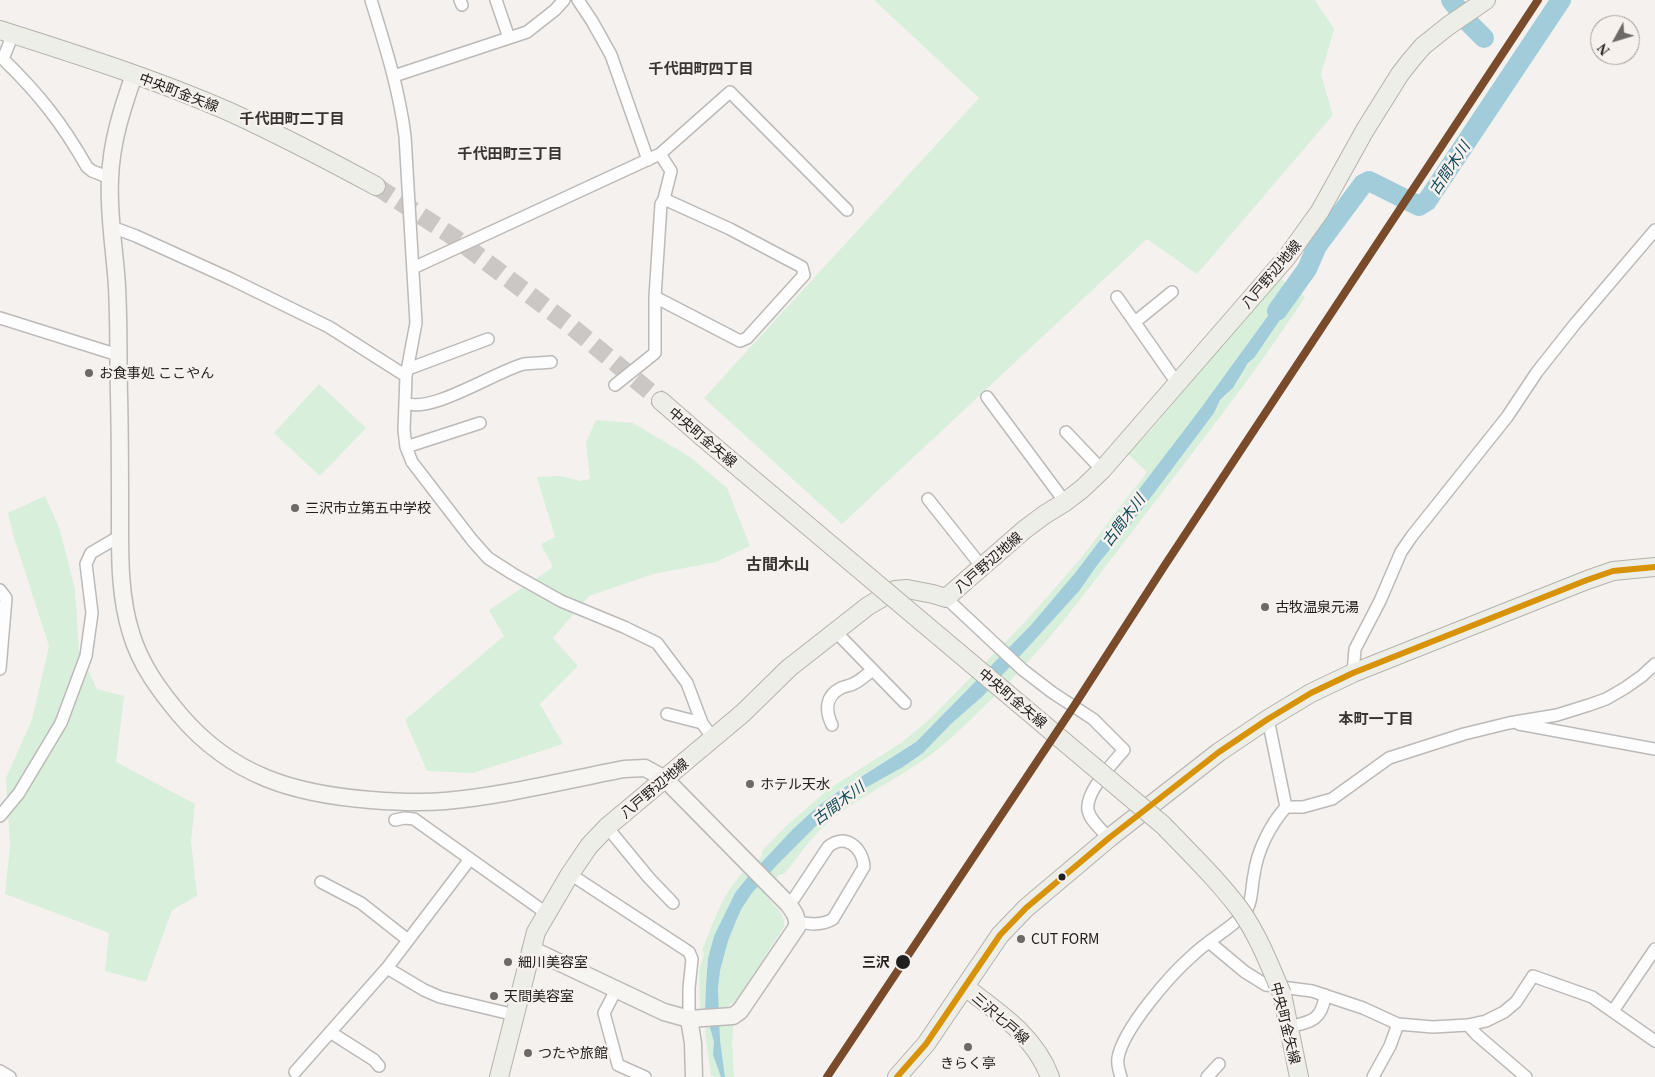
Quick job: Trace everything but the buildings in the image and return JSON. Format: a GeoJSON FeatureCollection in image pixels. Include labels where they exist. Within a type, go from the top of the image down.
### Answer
{"type":"FeatureCollection","features":[{"type":"Feature","properties":{"kind":"main road","name":"八戸野辺地線"},"geometry":{"type":"LineString","coordinates":[[499,1077],[536,932],[570,874],[589,846],[606,827],[743,713],[790,668],[868,606],[896,590],[906,589],[946,598],[1044,515],[1082,489],[1102,470],[1287,257],[1320,212],[1365,130],[1400,74],[1411,60],[1423,46],[1448,26],[1486,0]]}},
{"type":"Feature","properties":{"kind":"main road","name":"中央町金矢線"},"geometry":{"type":"LineString","coordinates":[[6,32],[134,75],[228,112],[303,146],[376,186]]}},
{"type":"Feature","properties":{"kind":"main road","name":"中央町金矢線"},"geometry":{"type":"LineString","coordinates":[[661,401],[1163,825],[1213,878],[1241,912],[1266,955],[1282,994],[1299,1077]]}},
{"type":"Feature","properties":{"kind":"main road"},"geometry":{"type":"LineString","coordinates":[[897,1077],[926,1044],[1000,935],[1026,908],[1109,838],[1219,752],[1311,693],[1353,673],[1587,580],[1613,571],[1655,566]]}},
{"type":"Feature","properties":{"kind":"main road","name":"三沢七戸線"},"geometry":{"type":"LineString","coordinates":[[965,987],[1020,1031],[1034,1047],[1050,1077]]}},
{"type":"Feature","properties":{"kind":"street"},"geometry":{"type":"LineString","coordinates":[[496,0],[509,38]]}},
{"type":"Feature","properties":{"kind":"street"},"geometry":{"type":"LineString","coordinates":[[394,76],[528,32],[564,0]]}},
{"type":"Feature","properties":{"kind":"street"},"geometry":{"type":"LineString","coordinates":[[578,0],[611,56],[648,160]]}},
{"type":"Feature","properties":{"kind":"street"},"geometry":{"type":"LineString","coordinates":[[374,1],[402,106],[405,136],[410,249],[416,323],[407,372],[404,430],[406,447],[412,462],[488,558],[561,601],[657,643],[687,682],[702,723],[712,737]]}},
{"type":"Feature","properties":{"kind":"street"},"geometry":{"type":"LineString","coordinates":[[6,32],[1,61],[40,96],[87,167],[110,178]]}},
{"type":"Feature","properties":{"kind":"street"},"geometry":{"type":"LineString","coordinates":[[134,75],[117,127],[112,150],[110,178],[110,206],[118,289],[120,536],[123,599],[131,634],[144,666],[166,698],[188,724],[214,748],[244,768],[279,784],[306,792],[352,799],[404,802],[446,801],[624,769],[645,768],[665,779],[749,864],[788,904],[796,914],[797,922],[797,927],[749,998],[740,1011],[733,1016],[692,1019],[664,1012],[532,950]]}},
{"type":"Feature","properties":{"kind":"street"},"geometry":{"type":"LineString","coordinates":[[413,268],[660,154],[730,92],[847,210]]}},
{"type":"Feature","properties":{"kind":"street"},"geometry":{"type":"LineString","coordinates":[[616,385],[655,353],[655,297],[661,204],[671,171],[660,154]]}},
{"type":"Feature","properties":{"kind":"street"},"geometry":{"type":"LineString","coordinates":[[655,297],[740,341],[747,338],[804,275],[802,267],[730,229],[664,199]]}},
{"type":"Feature","properties":{"kind":"street"},"geometry":{"type":"LineString","coordinates":[[112,228],[136,236],[231,279],[329,327],[407,372]]}},
{"type":"Feature","properties":{"kind":"street"},"geometry":{"type":"LineString","coordinates":[[1353,673],[1355,649],[1380,601],[1402,552],[1412,536],[1507,416],[1537,372],[1655,230]]}},
{"type":"Feature","properties":{"kind":"street"},"geometry":{"type":"LineString","coordinates":[[1134,322],[1172,292]]}},
{"type":"Feature","properties":{"kind":"street"},"geometry":{"type":"LineString","coordinates":[[1117,297],[1177,384]]}},
{"type":"Feature","properties":{"kind":"street"},"geometry":{"type":"LineString","coordinates":[[0,318],[118,355]]}},
{"type":"Feature","properties":{"kind":"street"},"geometry":{"type":"LineString","coordinates":[[407,372],[488,339]]}},
{"type":"Feature","properties":{"kind":"street"},"geometry":{"type":"LineString","coordinates":[[406,403],[412,405],[428,403],[524,364],[551,362]]}},
{"type":"Feature","properties":{"kind":"street"},"geometry":{"type":"LineString","coordinates":[[987,397],[1065,502]]}},
{"type":"Feature","properties":{"kind":"street"},"geometry":{"type":"LineString","coordinates":[[406,447],[480,423]]}},
{"type":"Feature","properties":{"kind":"street"},"geometry":{"type":"LineString","coordinates":[[1066,432],[1102,470]]}},
{"type":"Feature","properties":{"kind":"street"},"geometry":{"type":"LineString","coordinates":[[928,499],[982,567]]}},
{"type":"Feature","properties":{"kind":"street"},"geometry":{"type":"LineString","coordinates":[[0,816],[19,794],[61,723],[86,656],[92,613],[86,564],[91,552],[120,536]]}},
{"type":"Feature","properties":{"kind":"street"},"geometry":{"type":"LineString","coordinates":[[0,590],[6,598],[0,669]]}},
{"type":"Feature","properties":{"kind":"street"},"geometry":{"type":"LineString","coordinates":[[946,598],[1023,670],[1053,693],[1093,719],[1124,750],[1091,793],[1088,803],[1088,811],[1093,820],[1109,838]]}},
{"type":"Feature","properties":{"kind":"street"},"geometry":{"type":"LineString","coordinates":[[835,631],[905,703]]}},
{"type":"Feature","properties":{"kind":"street"},"geometry":{"type":"LineString","coordinates":[[1121,1077],[1118,1061],[1125,1038],[1152,999],[1193,954],[1245,913],[1250,902],[1259,855],[1270,830],[1286,807],[1303,807],[1332,799],[1389,758],[1464,734],[1509,723],[1557,715],[1606,699],[1631,684],[1655,664]]}},
{"type":"Feature","properties":{"kind":"street"},"geometry":{"type":"LineString","coordinates":[[832,725],[827,716],[828,699],[834,692],[854,684],[873,670]]}},
{"type":"Feature","properties":{"kind":"street"},"geometry":{"type":"LineString","coordinates":[[667,714],[702,723]]}},
{"type":"Feature","properties":{"kind":"street"},"geometry":{"type":"LineString","coordinates":[[1268,719],[1286,807]]}},
{"type":"Feature","properties":{"kind":"street"},"geometry":{"type":"LineString","coordinates":[[1509,723],[1655,749]]}},
{"type":"Feature","properties":{"kind":"street"},"geometry":{"type":"LineString","coordinates":[[394,820],[414,819],[546,913]]}},
{"type":"Feature","properties":{"kind":"street"},"geometry":{"type":"LineString","coordinates":[[606,827],[673,903]]}},
{"type":"Feature","properties":{"kind":"street"},"geometry":{"type":"LineString","coordinates":[[788,904],[796,897],[828,847],[834,842],[841,840],[847,842],[860,851],[864,858],[864,867],[832,919],[818,924],[797,922]]}},
{"type":"Feature","properties":{"kind":"street"},"geometry":{"type":"LineString","coordinates":[[295,1072],[387,968],[470,859]]}},
{"type":"Feature","properties":{"kind":"street"},"geometry":{"type":"LineString","coordinates":[[570,874],[689,952],[692,959],[689,988],[694,1077]]}},
{"type":"Feature","properties":{"kind":"street"},"geometry":{"type":"LineString","coordinates":[[321,882],[361,903],[408,940]]}},
{"type":"Feature","properties":{"kind":"street"},"geometry":{"type":"LineString","coordinates":[[1208,942],[1245,972],[1266,985],[1312,991],[1363,1008],[1398,1024],[1433,1027],[1486,1021],[1504,1012],[1516,1002],[1533,976],[1592,997],[1655,1041]]}},
{"type":"Feature","properties":{"kind":"street"},"geometry":{"type":"LineString","coordinates":[[1613,1011],[1655,948]]}},
{"type":"Feature","properties":{"kind":"street"},"geometry":{"type":"LineString","coordinates":[[387,968],[424,990],[440,997],[515,1015]]}},
{"type":"Feature","properties":{"kind":"street"},"geometry":{"type":"LineString","coordinates":[[616,990],[604,1013],[618,1065],[618,1077]]}},
{"type":"Feature","properties":{"kind":"street"},"geometry":{"type":"LineString","coordinates":[[1288,1027],[1306,1023],[1319,1016],[1324,1007],[1325,995]]}},
{"type":"Feature","properties":{"kind":"street"},"geometry":{"type":"LineString","coordinates":[[1373,1077],[1390,1046],[1398,1024]]}},
{"type":"Feature","properties":{"kind":"street"},"geometry":{"type":"LineString","coordinates":[[1468,1024],[1526,1077]]}},
{"type":"Feature","properties":{"kind":"street"},"geometry":{"type":"LineString","coordinates":[[330,1032],[374,1060],[379,1066]]}},
{"type":"Feature","properties":{"kind":"street"},"geometry":{"type":"LineString","coordinates":[[1207,1077],[1220,1064]]}},
{"type":"Feature","properties":{"kind":"street"},"geometry":{"type":"LineString","coordinates":[[618,1065],[646,1077]]}},
{"type":"Feature","properties":{"kind":"street"},"geometry":{"type":"LineString","coordinates":[[0,1071],[10,1077]]}},
{"type":"Feature","properties":{"kind":"green space"},"geometry":{"type":"Polygon","coordinates":[[[874,0],[1315,0],[1334,29],[1321,75],[1333,115],[1197,274],[1147,239],[842,524],[704,398],[979,98],[874,0]]]}},
{"type":"Feature","properties":{"kind":"green space"},"geometry":{"type":"Polygon","coordinates":[[[1280,278],[1288,285],[1270,313],[1198,412],[1075,573],[1031,625],[916,742],[840,789],[818,806],[793,829],[735,893],[714,936],[708,958],[705,1010],[721,1077],[711,1076],[705,1034],[706,1029],[703,1011],[700,1008],[699,972],[704,953],[702,950],[719,910],[735,882],[743,872],[746,872],[762,856],[762,851],[786,826],[830,788],[901,743],[931,718],[1024,623],[1081,558],[1147,472],[1128,454],[1153,428],[1268,289],[1280,278]]]}},
{"type":"Feature","properties":{"kind":"green space"},"geometry":{"type":"Polygon","coordinates":[[[1299,292],[1305,297],[1244,385],[1085,593],[1033,656],[996,695],[933,753],[846,809],[819,831],[784,874],[779,875],[764,891],[783,917],[784,927],[734,1005],[731,1003],[728,1007],[730,1024],[733,1026],[734,1077],[725,1077],[720,1040],[718,988],[720,971],[728,941],[736,921],[752,893],[829,813],[853,795],[903,767],[923,753],[951,724],[983,696],[1032,643],[1080,590],[1098,564],[1131,524],[1214,413],[1220,401],[1236,384],[1245,368],[1254,358],[1299,292]]]}},
{"type":"Feature","properties":{"kind":"green space"},"geometry":{"type":"Polygon","coordinates":[[[319,384],[366,428],[320,476],[274,433],[319,384]]]}},
{"type":"Feature","properties":{"kind":"green space"},"geometry":{"type":"Polygon","coordinates":[[[596,420],[633,423],[690,457],[727,488],[750,546],[716,562],[653,574],[589,596],[553,638],[578,666],[540,704],[563,744],[473,773],[427,771],[405,720],[504,636],[489,610],[553,567],[541,544],[555,537],[537,477],[561,476],[580,481],[590,479],[586,442],[596,420]]]}},
{"type":"Feature","properties":{"kind":"green space"},"geometry":{"type":"Polygon","coordinates":[[[45,496],[59,527],[75,589],[79,651],[97,689],[124,696],[116,762],[195,804],[191,841],[197,896],[172,910],[146,982],[105,971],[109,933],[5,894],[10,846],[6,778],[32,720],[49,646],[8,513],[45,496]]]}},
{"type":"Feature","properties":{"kind":"water"},"geometry":{"type":"Polygon","coordinates":[[[1288,285],[1299,292],[1254,358],[1248,363],[1233,388],[1220,400],[1214,413],[1080,590],[983,696],[951,724],[923,753],[903,767],[853,795],[829,813],[752,893],[736,921],[728,941],[720,971],[718,988],[720,1040],[725,1077],[721,1077],[713,1055],[714,1042],[705,1010],[706,984],[708,958],[714,936],[735,893],[793,829],[818,806],[916,742],[1031,625],[1075,573],[1198,412],[1270,313],[1288,285]]]}},
{"type":"Feature","properties":{"kind":"waterway"},"geometry":{"type":"LineString","coordinates":[[1451,0],[1459,10]]}},
{"type":"Feature","properties":{"kind":"waterway","name":"古間木川"},"geometry":{"type":"LineString","coordinates":[[1277,311],[1307,269],[1317,246],[1363,184],[1369,181],[1419,206],[1427,201],[1561,0]]}},
{"type":"Feature","properties":{"kind":"waterway"},"geometry":{"type":"LineString","coordinates":[[1464,18],[1484,38]]}},
{"type":"Feature","properties":{"kind":"tunnel"},"geometry":{"type":"LineString","coordinates":[[376,186],[455,238],[572,327],[661,401]]}},
{"type":"Feature","properties":{"kind":"transit line"},"geometry":{"type":"LineString","coordinates":[[827,1077],[1074,706],[1538,0]]}},
{"type":"Feature","properties":{"kind":"transit line"},"geometry":{"type":"LineString","coordinates":[[897,1077],[926,1044],[1000,935],[1026,908],[1109,838],[1219,752],[1268,719],[1311,693],[1353,673],[1587,580],[1613,571],[1655,567]]}},
{"type":"Feature","properties":{"kind":"place","name":"お食事処 ここやん"},"geometry":{"type":"Point","coordinates":[89,373]}},
{"type":"Feature","properties":{"kind":"place","name":"三沢市立第五中学校"},"geometry":{"type":"Point","coordinates":[295,508]}},
{"type":"Feature","properties":{"kind":"place","name":"古牧温泉元湯"},"geometry":{"type":"Point","coordinates":[1265,607]}},
{"type":"Feature","properties":{"kind":"place","name":"ホテル天水"},"geometry":{"type":"Point","coordinates":[750,784]}},
{"type":"Feature","properties":{"kind":"place","name":"CUT FORM"},"geometry":{"type":"Point","coordinates":[1021,939]}},
{"type":"Feature","properties":{"kind":"place","name":"細川美容室"},"geometry":{"type":"Point","coordinates":[508,962]}},
{"type":"Feature","properties":{"kind":"place","name":"三沢"},"geometry":{"type":"Point","coordinates":[903,962]}},
{"type":"Feature","properties":{"kind":"place","name":"天間美容室"},"geometry":{"type":"Point","coordinates":[494,996]}},
{"type":"Feature","properties":{"kind":"place","name":"きらく亭"},"geometry":{"type":"Point","coordinates":[968,1047]}},
{"type":"Feature","properties":{"kind":"place","name":"つたや旅館"},"geometry":{"type":"Point","coordinates":[528,1053]}},
{"type":"Feature","properties":{"kind":"district","name":"千代田町四丁目"},"geometry":{"type":"Point","coordinates":[701,68]}},
{"type":"Feature","properties":{"kind":"district","name":"千代田町二丁目"},"geometry":{"type":"Point","coordinates":[292,118]}},
{"type":"Feature","properties":{"kind":"district","name":"千代田町三丁目"},"geometry":{"type":"Point","coordinates":[510,153]}},
{"type":"Feature","properties":{"kind":"district","name":"古間木山"},"geometry":{"type":"Point","coordinates":[778,564]}},
{"type":"Feature","properties":{"kind":"district","name":"本町一丁目"},"geometry":{"type":"Point","coordinates":[1376,718]}}]}
